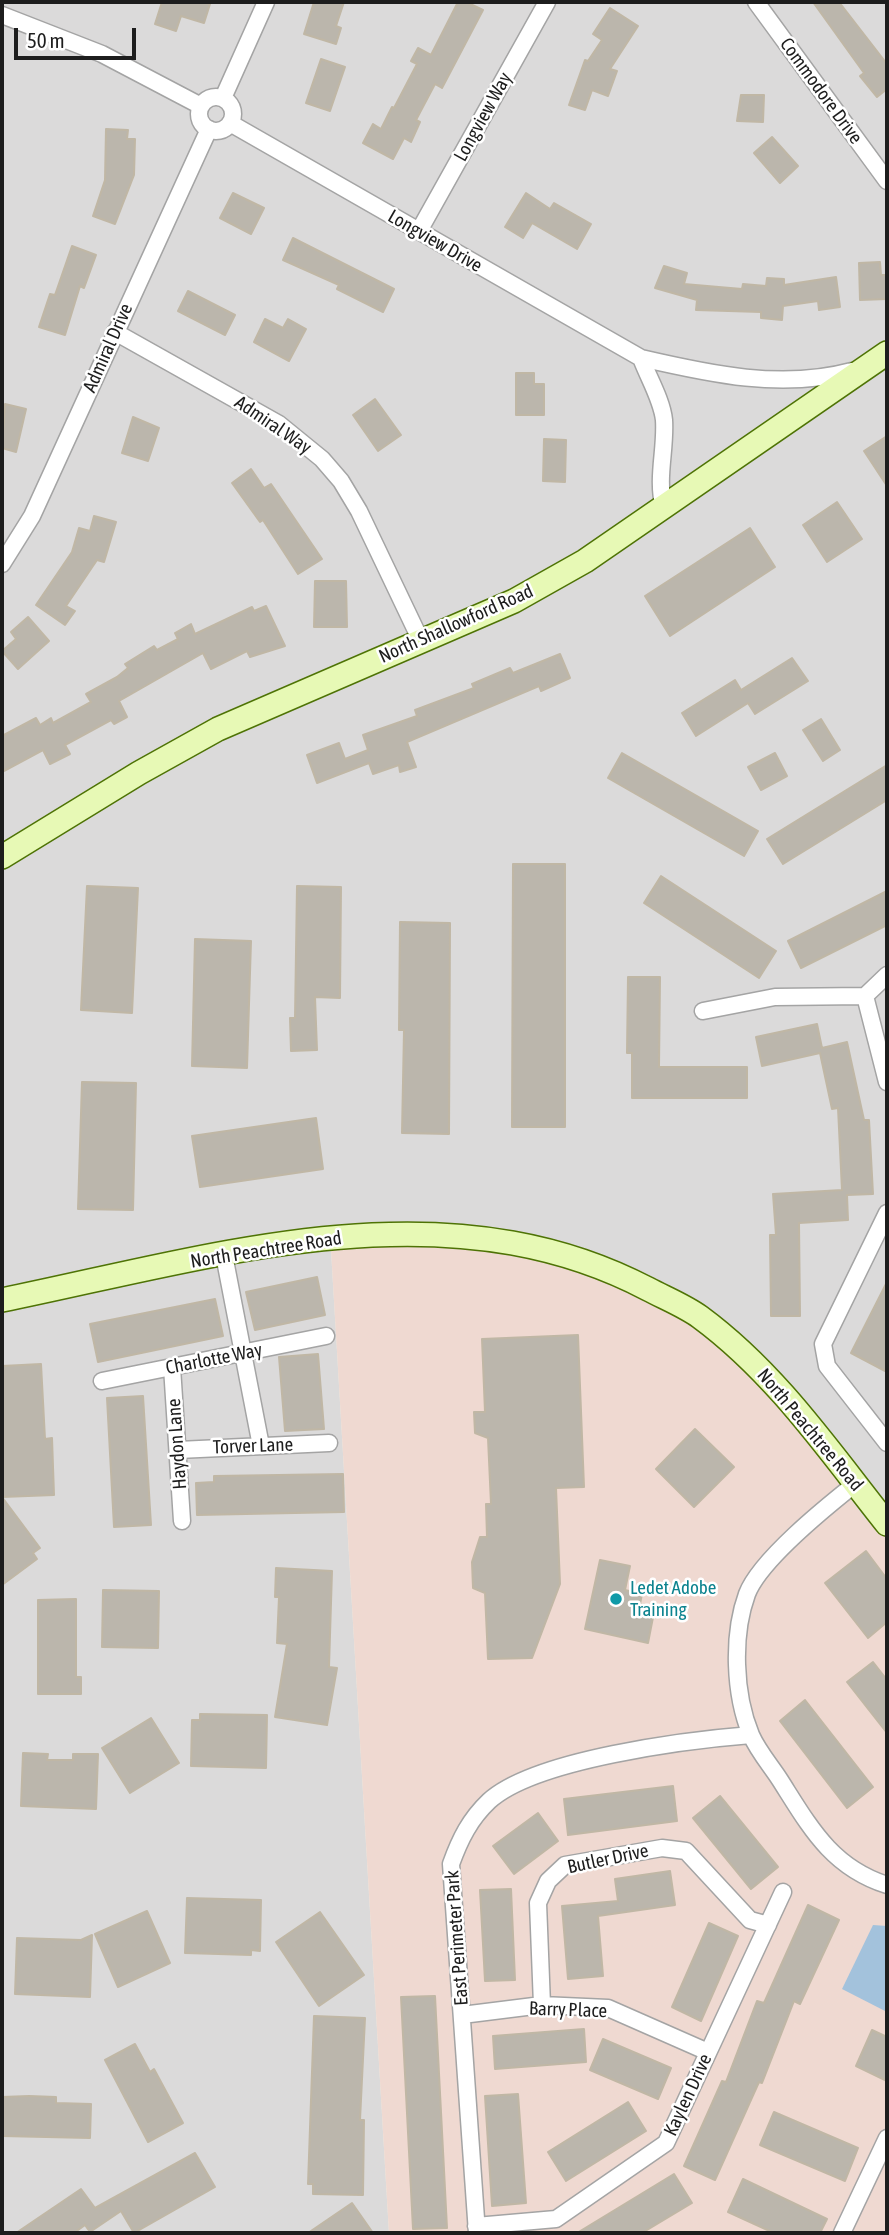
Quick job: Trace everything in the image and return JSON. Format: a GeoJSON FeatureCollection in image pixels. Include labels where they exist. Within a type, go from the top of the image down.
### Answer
{"type":"FeatureCollection","features":[{"type":"Feature","properties":{"kind":"street"},"geometry":{"type":"LineString","coordinates":[[223,98],[266,2]]}},
{"type":"Feature","properties":{"kind":"street","name":"Longview Way"},"geometry":{"type":"LineString","coordinates":[[419,232],[547,2]]}},
{"type":"Feature","properties":{"kind":"street","name":"Commodore Drive"},"geometry":{"type":"LineString","coordinates":[[756,2],[887,181]]}},
{"type":"Feature","properties":{"kind":"street"},"geometry":{"type":"LineString","coordinates":[[2,15],[102,54],[201,106]]}},
{"type":"Feature","properties":{"kind":"street"},"geometry":{"type":"LineString","coordinates":[[223,98],[231,106],[230,123],[221,130],[209,129],[201,122],[201,106],[208,99],[223,98]]}},
{"type":"Feature","properties":{"kind":"street","name":"Longview Drive"},"geometry":{"type":"LineString","coordinates":[[230,123],[641,358],[711,374],[770,380],[827,378],[864,368]]}},
{"type":"Feature","properties":{"kind":"street","name":"Admiral Drive"},"geometry":{"type":"LineString","coordinates":[[2,564],[32,516],[209,129]]}},
{"type":"Feature","properties":{"kind":"street","name":"Admiral Way"},"geometry":{"type":"LineString","coordinates":[[115,332],[279,424],[322,459],[341,481],[359,511],[421,641]]}},
{"type":"Feature","properties":{"kind":"street","name":"North Shallowford Road"},"geometry":{"type":"LineString","coordinates":[[2,857],[218,729],[514,601],[585,561],[887,353]]}},
{"type":"Feature","properties":{"kind":"street"},"geometry":{"type":"LineString","coordinates":[[641,358],[664,416],[664,448],[659,478],[664,508]]}},
{"type":"Feature","properties":{"kind":"street"},"geometry":{"type":"LineString","coordinates":[[703,1011],[775,997],[865,996],[887,975]]}},
{"type":"Feature","properties":{"kind":"street"},"geometry":{"type":"LineString","coordinates":[[865,996],[887,1082]]}},
{"type":"Feature","properties":{"kind":"street"},"geometry":{"type":"LineString","coordinates":[[887,1213],[823,1344],[827,1366],[887,1443]]}},
{"type":"Feature","properties":{"kind":"street","name":"North Peachtree Road"},"geometry":{"type":"LineString","coordinates":[[2,1300],[314,1238],[405,1232],[509,1242],[593,1264],[698,1315],[759,1368],[811,1427],[887,1524]]}},
{"type":"Feature","properties":{"kind":"street"},"geometry":{"type":"LineString","coordinates":[[224,1255],[261,1446]]}},
{"type":"Feature","properties":{"kind":"street","name":"Charlotte Way"},"geometry":{"type":"LineString","coordinates":[[102,1381],[326,1336]]}},
{"type":"Feature","properties":{"kind":"street","name":"Haydon Lane"},"geometry":{"type":"LineString","coordinates":[[172,1367],[182,1521]]}},
{"type":"Feature","properties":{"kind":"street","name":"Torver Lane"},"geometry":{"type":"LineString","coordinates":[[178,1450],[329,1443]]}},
{"type":"Feature","properties":{"kind":"street"},"geometry":{"type":"LineString","coordinates":[[855,1484],[759,1572],[748,1592],[735,1649],[751,1735],[812,1831],[831,1854],[863,1877],[887,1885]]}},
{"type":"Feature","properties":{"kind":"street","name":"East Perimeter Park"},"geometry":{"type":"LineString","coordinates":[[477,2230],[451,1864],[471,1821],[491,1799],[531,1778],[577,1761],[751,1735]]}},
{"type":"Feature","properties":{"kind":"street","name":"Butler Drive"},"geometry":{"type":"LineString","coordinates":[[542,2005],[538,1903],[548,1881],[565,1865],[662,1848],[686,1851],[750,1920],[768,1925]]}},
{"type":"Feature","properties":{"kind":"street","name":"Kaylen Drive"},"geometry":{"type":"LineString","coordinates":[[477,2230],[556,2218],[666,2143],[783,1892]]}},
{"type":"Feature","properties":{"kind":"street","name":"Barry Place"},"geometry":{"type":"LineString","coordinates":[[462,2015],[542,2005],[608,2008],[708,2052]]}},
{"type":"Feature","properties":{"kind":"street"},"geometry":{"type":"LineString","coordinates":[[842,2233],[887,2138]]}},
{"type":"Feature","properties":{"kind":"shaded area"},"geometry":{"type":"Polygon","coordinates":[[[2,2],[887,2],[887,1520],[866,1520],[761,1377],[330,1233],[389,2233],[2,2233],[2,2]]]}},
{"type":"Feature","properties":{"kind":"shaded area"},"geometry":{"type":"Polygon","coordinates":[[[330,1233],[607,1260],[761,1377],[866,1520],[887,1520],[887,2233],[389,2233],[330,1233]]]}},
{"type":"Feature","properties":{"kind":"water"},"geometry":{"type":"Polygon","coordinates":[[[873,1925],[887,1926],[887,2012],[842,1989],[873,1925]]]}},
{"type":"Feature","properties":{"kind":"building"},"geometry":{"type":"Polygon","coordinates":[[[162,2],[210,4],[204,23],[181,16],[176,31],[155,24],[162,2]]]}},
{"type":"Feature","properties":{"kind":"building"},"geometry":{"type":"Polygon","coordinates":[[[314,2],[344,2],[336,26],[341,28],[336,44],[304,34],[314,2]]]}},
{"type":"Feature","properties":{"kind":"building"},"geometry":{"type":"Polygon","coordinates":[[[458,2],[466,2],[483,10],[442,88],[435,84],[416,120],[420,122],[411,142],[404,138],[393,159],[363,143],[373,124],[381,129],[392,107],[394,108],[417,64],[411,61],[418,48],[431,55],[458,2]]]}},
{"type":"Feature","properties":{"kind":"building"},"geometry":{"type":"Polygon","coordinates":[[[813,2],[839,2],[887,64],[887,89],[877,97],[860,76],[864,73],[813,2]]]}},
{"type":"Feature","properties":{"kind":"building"},"geometry":{"type":"Polygon","coordinates":[[[610,8],[638,26],[610,69],[617,71],[608,96],[592,90],[585,110],[569,105],[585,60],[588,61],[602,40],[593,34],[610,8]]]}},
{"type":"Feature","properties":{"kind":"building"},"geometry":{"type":"Polygon","coordinates":[[[321,59],[345,67],[330,111],[306,103],[321,59]]]}},
{"type":"Feature","properties":{"kind":"building"},"geometry":{"type":"Polygon","coordinates":[[[741,95],[764,95],[763,122],[737,121],[741,95]]]}},
{"type":"Feature","properties":{"kind":"building"},"geometry":{"type":"Polygon","coordinates":[[[106,129],[128,130],[127,139],[135,139],[134,175],[115,224],[93,216],[105,180],[106,129]]]}},
{"type":"Feature","properties":{"kind":"building"},"geometry":{"type":"Polygon","coordinates":[[[772,137],[798,166],[780,183],[754,153],[772,137]]]}},
{"type":"Feature","properties":{"kind":"building"},"geometry":{"type":"Polygon","coordinates":[[[233,193],[264,208],[251,234],[220,218],[233,193]]]}},
{"type":"Feature","properties":{"kind":"building"},"geometry":{"type":"Polygon","coordinates":[[[526,193],[550,209],[554,203],[591,224],[577,249],[532,223],[523,238],[505,227],[526,193]]]}},
{"type":"Feature","properties":{"kind":"building"},"geometry":{"type":"Polygon","coordinates":[[[293,238],[394,289],[383,312],[337,289],[339,285],[283,260],[293,238]]]}},
{"type":"Feature","properties":{"kind":"building"},"geometry":{"type":"Polygon","coordinates":[[[72,246],[96,255],[84,288],[80,286],[65,335],[39,327],[50,294],[55,295],[72,246]]]}},
{"type":"Feature","properties":{"kind":"building"},"geometry":{"type":"Polygon","coordinates":[[[880,262],[881,275],[887,275],[887,299],[860,300],[859,263],[880,262]]]}},
{"type":"Feature","properties":{"kind":"building"},"geometry":{"type":"Polygon","coordinates":[[[664,266],[687,273],[684,284],[742,289],[743,284],[766,286],[767,278],[784,279],[784,285],[836,277],[840,307],[819,310],[818,301],[783,306],[782,320],[761,318],[761,312],[696,310],[697,300],[655,288],[664,266]]]}},
{"type":"Feature","properties":{"kind":"building"},"geometry":{"type":"Polygon","coordinates":[[[188,291],[235,315],[225,335],[178,311],[188,291]]]}},
{"type":"Feature","properties":{"kind":"building"},"geometry":{"type":"Polygon","coordinates":[[[265,319],[283,328],[288,319],[306,329],[289,361],[254,342],[265,319]]]}},
{"type":"Feature","properties":{"kind":"building"},"geometry":{"type":"Polygon","coordinates":[[[516,373],[534,373],[534,384],[544,384],[544,415],[516,415],[516,373]]]}},
{"type":"Feature","properties":{"kind":"building"},"geometry":{"type":"Polygon","coordinates":[[[375,399],[401,435],[378,451],[353,415],[375,399]]]}},
{"type":"Feature","properties":{"kind":"building"},"geometry":{"type":"Polygon","coordinates":[[[5,404],[26,409],[16,452],[2,448],[5,404]]]}},
{"type":"Feature","properties":{"kind":"building"},"geometry":{"type":"Polygon","coordinates":[[[133,417],[159,428],[148,461],[122,453],[133,417]]]}},
{"type":"Feature","properties":{"kind":"building"},"geometry":{"type":"Polygon","coordinates":[[[887,436],[887,486],[864,451],[887,436]]]}},
{"type":"Feature","properties":{"kind":"building"},"geometry":{"type":"Polygon","coordinates":[[[544,439],[566,440],[565,482],[543,481],[544,439]]]}},
{"type":"Feature","properties":{"kind":"building"},"geometry":{"type":"Polygon","coordinates":[[[251,469],[264,488],[271,484],[322,559],[298,574],[263,520],[260,522],[232,483],[251,469]]]}},
{"type":"Feature","properties":{"kind":"building"},"geometry":{"type":"Polygon","coordinates":[[[837,502],[862,539],[827,562],[803,525],[837,502]]]}},
{"type":"Feature","properties":{"kind":"building"},"geometry":{"type":"Polygon","coordinates":[[[94,516],[116,522],[104,562],[97,560],[66,606],[75,611],[65,625],[36,605],[72,552],[79,528],[90,531],[94,516]]]}},
{"type":"Feature","properties":{"kind":"building"},"geometry":{"type":"Polygon","coordinates":[[[750,528],[775,567],[670,636],[645,596],[750,528]]]}},
{"type":"Feature","properties":{"kind":"building"},"geometry":{"type":"Polygon","coordinates":[[[315,581],[346,581],[347,627],[314,627],[315,581]]]}},
{"type":"Feature","properties":{"kind":"building"},"geometry":{"type":"Polygon","coordinates":[[[266,606],[285,646],[250,657],[247,651],[211,669],[203,653],[119,701],[127,717],[114,724],[111,720],[65,745],[70,754],[50,764],[43,750],[2,772],[2,736],[36,718],[40,725],[51,718],[53,723],[91,702],[86,694],[117,677],[128,668],[125,664],[154,646],[157,650],[178,639],[175,633],[191,624],[195,634],[252,607],[254,611],[266,606]]]}},
{"type":"Feature","properties":{"kind":"building"},"geometry":{"type":"Polygon","coordinates":[[[28,617],[49,641],[18,669],[2,651],[16,639],[11,632],[28,617]]]}},
{"type":"Feature","properties":{"kind":"building"},"geometry":{"type":"Polygon","coordinates":[[[560,654],[570,678],[541,691],[539,686],[407,742],[416,767],[400,772],[399,765],[373,774],[369,763],[317,783],[307,755],[339,743],[345,759],[368,750],[363,735],[417,716],[415,710],[474,688],[472,684],[510,668],[513,673],[560,654]]]}},
{"type":"Feature","properties":{"kind":"building"},"geometry":{"type":"Polygon","coordinates":[[[792,658],[808,681],[755,714],[748,703],[696,736],[682,713],[735,680],[741,690],[792,658]]]}},
{"type":"Feature","properties":{"kind":"building"},"geometry":{"type":"Polygon","coordinates":[[[821,719],[840,750],[823,761],[803,730],[821,719]]]}},
{"type":"Feature","properties":{"kind":"building"},"geometry":{"type":"Polygon","coordinates":[[[622,753],[758,831],[744,856],[608,778],[622,753]]]}},
{"type":"Feature","properties":{"kind":"building"},"geometry":{"type":"Polygon","coordinates":[[[775,753],[787,776],[761,790],[748,767],[775,753]]]}},
{"type":"Feature","properties":{"kind":"building"},"geometry":{"type":"Polygon","coordinates":[[[887,765],[887,800],[783,864],[767,839],[887,765]]]}},
{"type":"Feature","properties":{"kind":"building"},"geometry":{"type":"Polygon","coordinates":[[[513,864],[565,864],[565,1127],[512,1127],[513,864]]]}},
{"type":"Feature","properties":{"kind":"building"},"geometry":{"type":"Polygon","coordinates":[[[661,876],[776,951],[759,978],[644,903],[661,876]]]}},
{"type":"Feature","properties":{"kind":"building"},"geometry":{"type":"Polygon","coordinates":[[[87,886],[138,888],[132,1013],[81,1010],[87,886]]]}},
{"type":"Feature","properties":{"kind":"building"},"geometry":{"type":"Polygon","coordinates":[[[297,886],[341,887],[340,998],[315,997],[317,1050],[291,1051],[290,1018],[295,1018],[297,886]]]}},
{"type":"Feature","properties":{"kind":"building"},"geometry":{"type":"Polygon","coordinates":[[[887,891],[887,925],[801,968],[788,941],[887,891]]]}},
{"type":"Feature","properties":{"kind":"building"},"geometry":{"type":"Polygon","coordinates":[[[400,922],[450,923],[449,1134],[402,1133],[404,1030],[399,1030],[400,922]]]}},
{"type":"Feature","properties":{"kind":"building"},"geometry":{"type":"Polygon","coordinates":[[[195,939],[251,941],[247,1068],[192,1066],[195,939]]]}},
{"type":"Feature","properties":{"kind":"building"},"geometry":{"type":"Polygon","coordinates":[[[628,977],[660,977],[659,1067],[747,1067],[747,1098],[632,1098],[632,1053],[627,1053],[628,977]]]}},
{"type":"Feature","properties":{"kind":"building"},"geometry":{"type":"Polygon","coordinates":[[[817,1024],[822,1048],[847,1042],[864,1120],[869,1120],[873,1194],[847,1195],[848,1220],[799,1223],[800,1316],[771,1316],[770,1235],[776,1235],[773,1194],[842,1190],[838,1108],[832,1109],[820,1053],[762,1066],[756,1037],[817,1024]]]}},
{"type":"Feature","properties":{"kind":"building"},"geometry":{"type":"Polygon","coordinates":[[[82,1082],[136,1083],[133,1210],[78,1209],[82,1082]]]}},
{"type":"Feature","properties":{"kind":"building"},"geometry":{"type":"Polygon","coordinates":[[[316,1118],[323,1169],[200,1187],[192,1136],[316,1118]]]}},
{"type":"Feature","properties":{"kind":"building"},"geometry":{"type":"Polygon","coordinates":[[[317,1277],[325,1315],[255,1330],[246,1292],[317,1277]]]}},
{"type":"Feature","properties":{"kind":"building"},"geometry":{"type":"Polygon","coordinates":[[[887,1282],[887,1372],[851,1353],[887,1282]]]}},
{"type":"Feature","properties":{"kind":"building"},"geometry":{"type":"Polygon","coordinates":[[[215,1299],[223,1336],[98,1362],[90,1324],[215,1299]]]}},
{"type":"Feature","properties":{"kind":"building"},"geometry":{"type":"Polygon","coordinates":[[[578,1335],[584,1487],[556,1488],[560,1584],[532,1658],[488,1659],[485,1593],[473,1588],[472,1562],[480,1537],[487,1537],[486,1504],[491,1504],[488,1438],[475,1433],[474,1412],[485,1412],[482,1339],[578,1335]]]}},
{"type":"Feature","properties":{"kind":"building"},"geometry":{"type":"Polygon","coordinates":[[[318,1354],[324,1429],[285,1431],[279,1357],[318,1354]]]}},
{"type":"Feature","properties":{"kind":"building"},"geometry":{"type":"Polygon","coordinates":[[[41,1364],[45,1439],[52,1438],[54,1495],[2,1497],[2,1366],[41,1364]]]}},
{"type":"Feature","properties":{"kind":"building"},"geometry":{"type":"Polygon","coordinates":[[[143,1396],[151,1525],[114,1527],[107,1398],[143,1396]]]}},
{"type":"Feature","properties":{"kind":"building"},"geometry":{"type":"Polygon","coordinates":[[[695,1429],[734,1467],[694,1507],[656,1469],[695,1429]]]}},
{"type":"Feature","properties":{"kind":"building"},"geometry":{"type":"Polygon","coordinates":[[[343,1474],[344,1512],[197,1515],[196,1483],[214,1482],[214,1476],[343,1474]]]}},
{"type":"Feature","properties":{"kind":"building"},"geometry":{"type":"Polygon","coordinates":[[[2,1497],[40,1548],[33,1553],[37,1559],[2,1585],[2,1497]]]}},
{"type":"Feature","properties":{"kind":"building"},"geometry":{"type":"Polygon","coordinates":[[[866,1551],[887,1579],[887,1622],[868,1638],[825,1583],[866,1551]]]}},
{"type":"Feature","properties":{"kind":"building","name":"Ledet Adobe Training"},"geometry":{"type":"Polygon","coordinates":[[[600,1560],[630,1566],[625,1590],[642,1594],[640,1604],[655,1607],[648,1643],[585,1629],[600,1560]]]}},
{"type":"Feature","properties":{"kind":"building"},"geometry":{"type":"Polygon","coordinates":[[[276,1568],[332,1571],[329,1667],[337,1668],[327,1725],[275,1717],[287,1644],[277,1643],[279,1597],[275,1597],[276,1568]]]}},
{"type":"Feature","properties":{"kind":"building"},"geometry":{"type":"Polygon","coordinates":[[[103,1590],[159,1591],[158,1648],[102,1647],[103,1590]]]}},
{"type":"Feature","properties":{"kind":"building"},"geometry":{"type":"Polygon","coordinates":[[[76,1599],[76,1677],[81,1677],[81,1694],[38,1694],[38,1600],[76,1599]]]}},
{"type":"Feature","properties":{"kind":"building"},"geometry":{"type":"Polygon","coordinates":[[[873,1662],[887,1680],[887,1733],[847,1682],[873,1662]]]}},
{"type":"Feature","properties":{"kind":"building"},"geometry":{"type":"Polygon","coordinates":[[[805,1700],[873,1787],[847,1808],[780,1721],[805,1700]]]}},
{"type":"Feature","properties":{"kind":"building"},"geometry":{"type":"Polygon","coordinates":[[[200,1714],[267,1715],[266,1768],[191,1766],[192,1720],[200,1720],[200,1714]]]}},
{"type":"Feature","properties":{"kind":"building"},"geometry":{"type":"Polygon","coordinates":[[[151,1718],[179,1763],[130,1793],[102,1748],[151,1718]]]}},
{"type":"Feature","properties":{"kind":"building"},"geometry":{"type":"Polygon","coordinates":[[[23,1753],[48,1754],[47,1760],[73,1760],[73,1754],[98,1754],[96,1809],[21,1806],[23,1753]]]}},
{"type":"Feature","properties":{"kind":"building"},"geometry":{"type":"Polygon","coordinates":[[[673,1786],[677,1821],[568,1835],[564,1799],[673,1786]]]}},
{"type":"Feature","properties":{"kind":"building"},"geometry":{"type":"Polygon","coordinates":[[[720,1796],[778,1867],[751,1889],[693,1818],[720,1796]]]}},
{"type":"Feature","properties":{"kind":"building"},"geometry":{"type":"Polygon","coordinates":[[[538,1813],[558,1841],[514,1874],[493,1846],[538,1813]]]}},
{"type":"Feature","properties":{"kind":"building"},"geometry":{"type":"Polygon","coordinates":[[[670,1871],[675,1905],[598,1916],[603,1976],[568,1979],[562,1906],[618,1901],[615,1879],[670,1871]]]}},
{"type":"Feature","properties":{"kind":"building"},"geometry":{"type":"Polygon","coordinates":[[[511,1889],[515,1980],[485,1981],[480,1890],[511,1889]]]}},
{"type":"Feature","properties":{"kind":"building"},"geometry":{"type":"Polygon","coordinates":[[[187,1898],[261,1900],[260,1951],[251,1950],[251,1955],[185,1953],[187,1898]]]}},
{"type":"Feature","properties":{"kind":"building"},"geometry":{"type":"Polygon","coordinates":[[[808,1905],[839,1920],[800,2004],[794,2001],[762,2083],[759,2082],[715,2180],[684,2166],[722,2081],[726,2082],[757,2001],[764,2003],[808,1905]]]}},
{"type":"Feature","properties":{"kind":"building"},"geometry":{"type":"Polygon","coordinates":[[[147,1911],[170,1963],[118,1987],[95,1934],[147,1911]]]}},
{"type":"Feature","properties":{"kind":"building"},"geometry":{"type":"Polygon","coordinates":[[[320,1912],[364,1975],[319,2006],[276,1942],[320,1912]]]}},
{"type":"Feature","properties":{"kind":"building"},"geometry":{"type":"Polygon","coordinates":[[[709,1923],[738,1936],[701,2021],[672,2007],[709,1923]]]}},
{"type":"Feature","properties":{"kind":"building"},"geometry":{"type":"Polygon","coordinates":[[[92,1935],[90,1997],[15,1994],[17,1938],[81,1940],[92,1935]]]}},
{"type":"Feature","properties":{"kind":"building"},"geometry":{"type":"Polygon","coordinates":[[[435,1996],[447,2228],[413,2229],[401,1997],[435,1996]]]}},
{"type":"Feature","properties":{"kind":"building"},"geometry":{"type":"Polygon","coordinates":[[[314,2016],[365,2018],[360,2120],[364,2120],[363,2195],[313,2194],[313,2184],[308,2184],[314,2016]]]}},
{"type":"Feature","properties":{"kind":"building"},"geometry":{"type":"Polygon","coordinates":[[[584,2029],[586,2062],[495,2069],[493,2036],[584,2029]]]}},
{"type":"Feature","properties":{"kind":"building"},"geometry":{"type":"Polygon","coordinates":[[[872,2030],[887,2037],[887,2081],[856,2066],[872,2030]]]}},
{"type":"Feature","properties":{"kind":"building"},"geometry":{"type":"Polygon","coordinates":[[[603,2039],[671,2068],[658,2099],[590,2070],[603,2039]]]}},
{"type":"Feature","properties":{"kind":"building"},"geometry":{"type":"Polygon","coordinates":[[[135,2044],[150,2072],[154,2069],[183,2123],[148,2142],[105,2060],[135,2044]]]}},
{"type":"Feature","properties":{"kind":"building"},"geometry":{"type":"Polygon","coordinates":[[[518,2094],[526,2203],[492,2206],[485,2096],[518,2094]]]}},
{"type":"Feature","properties":{"kind":"building"},"geometry":{"type":"Polygon","coordinates":[[[2,2097],[56,2097],[56,2103],[91,2104],[90,2138],[2,2136],[2,2097]]]}},
{"type":"Feature","properties":{"kind":"building"},"geometry":{"type":"Polygon","coordinates":[[[628,2102],[646,2131],[566,2181],[548,2152],[628,2102]]]}},
{"type":"Feature","properties":{"kind":"building"},"geometry":{"type":"Polygon","coordinates":[[[774,2112],[858,2148],[845,2181],[760,2145],[774,2112]]]}},
{"type":"Feature","properties":{"kind":"building"},"geometry":{"type":"Polygon","coordinates":[[[195,2153],[215,2187],[134,2233],[121,2211],[90,2232],[85,2225],[74,2233],[16,2233],[81,2189],[95,2208],[195,2153]]]}},
{"type":"Feature","properties":{"kind":"building"},"geometry":{"type":"Polygon","coordinates":[[[674,2174],[692,2203],[642,2233],[577,2233],[674,2174]]]}},
{"type":"Feature","properties":{"kind":"building"},"geometry":{"type":"Polygon","coordinates":[[[743,2179],[827,2219],[820,2233],[774,2233],[728,2212],[743,2179]]]}},
{"type":"Feature","properties":{"kind":"building"},"geometry":{"type":"Polygon","coordinates":[[[352,2203],[373,2233],[308,2233],[352,2203]]]}},
{"type":"Feature","properties":{"kind":"place","name":"Ledet Adobe Training"},"geometry":{"type":"Point","coordinates":[616,1599]}}]}
